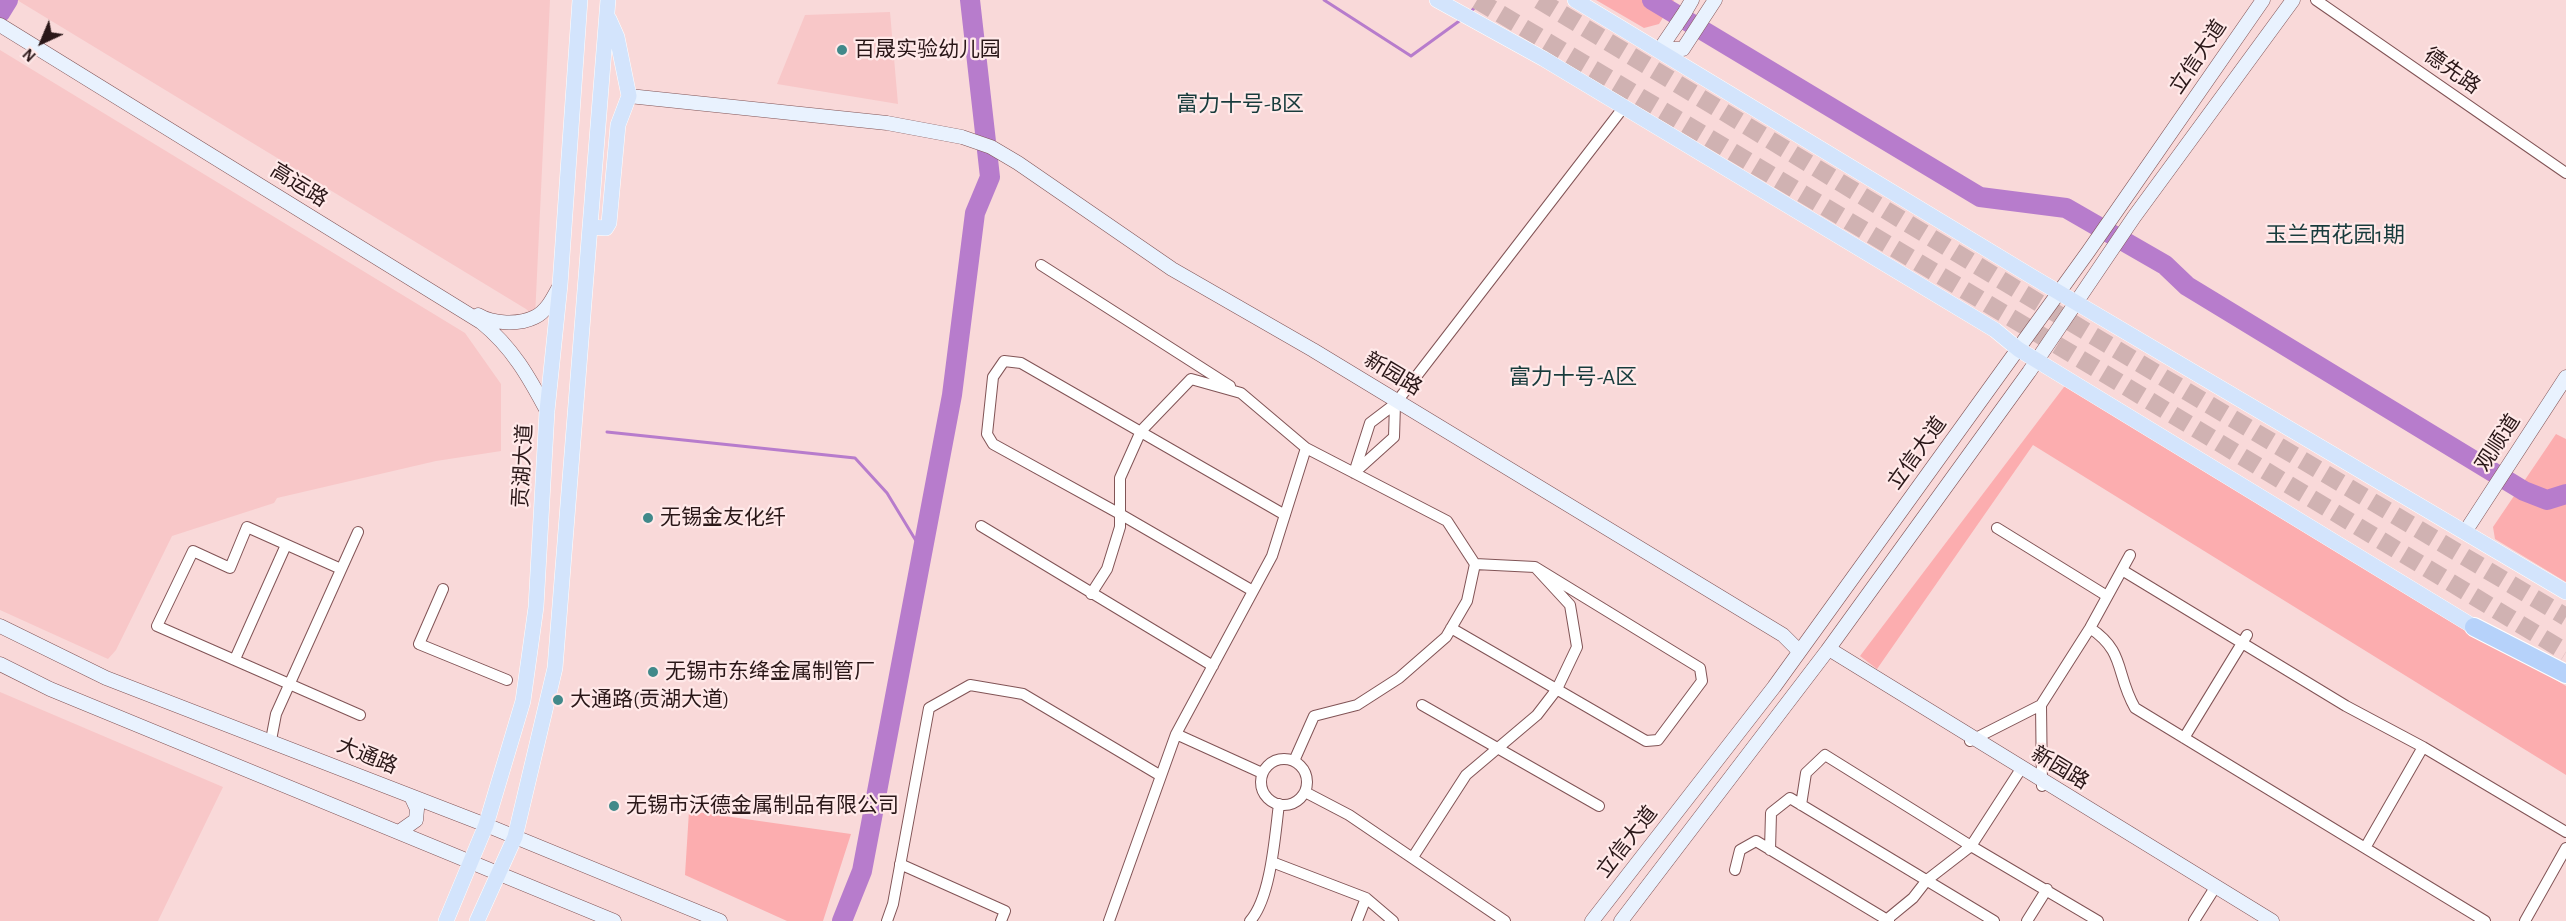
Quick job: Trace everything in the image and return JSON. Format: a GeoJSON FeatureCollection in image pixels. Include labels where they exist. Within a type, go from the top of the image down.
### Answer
{"type":"FeatureCollection","features":[{"type":"Feature","properties":{"kind":"highway"},"geometry":{"type":"LineString","coordinates":[[2474,627],[2566,674]]}},
{"type":"Feature","properties":{"kind":"main road","name":"贡湖大道"},"geometry":{"type":"LineString","coordinates":[[446,921],[486,825],[523,701],[536,607],[548,411],[560,285],[580,0]]}},
{"type":"Feature","properties":{"kind":"main road"},"geometry":{"type":"LineString","coordinates":[[477,921],[515,837],[555,669],[608,0]]}},
{"type":"Feature","properties":{"kind":"main road"},"geometry":{"type":"LineString","coordinates":[[1437,0],[1544,59],[1995,330],[2018,349],[2566,684]]}},
{"type":"Feature","properties":{"kind":"main road"},"geometry":{"type":"LineString","coordinates":[[1575,0],[1896,195],[2566,592]]}},
{"type":"Feature","properties":{"kind":"main road"},"geometry":{"type":"LineString","coordinates":[[590,227],[606,228],[609,223],[618,125],[628,97],[617,37],[607,16]]}},
{"type":"Feature","properties":{"kind":"street"},"geometry":{"type":"LineString","coordinates":[[1660,50],[1683,49],[1715,0]]}},
{"type":"Feature","properties":{"kind":"street","name":"立信大道"},"geometry":{"type":"LineString","coordinates":[[1592,921],[1798,653],[2088,252],[2263,0]]}},
{"type":"Feature","properties":{"kind":"street","name":"立信大道"},"geometry":{"type":"LineString","coordinates":[[1622,921],[1828,650],[2037,360],[2134,217],[2293,0]]}},
{"type":"Feature","properties":{"kind":"street","name":"德先路"},"geometry":{"type":"LineString","coordinates":[[2316,0],[2566,173]]}},
{"type":"Feature","properties":{"kind":"street","name":"德先路"},"geometry":{"type":"LineString","coordinates":[[2325,0],[2566,167]]}},
{"type":"Feature","properties":{"kind":"street"},"geometry":{"type":"LineString","coordinates":[[1660,50],[1685,12]]}},
{"type":"Feature","properties":{"kind":"street","name":"高运路"},"geometry":{"type":"LineString","coordinates":[[0,23],[485,319],[513,323],[535,317],[549,305],[560,285]]}},
{"type":"Feature","properties":{"kind":"street","name":"高运路"},"geometry":{"type":"LineString","coordinates":[[0,23],[481,322],[503,340],[518,359],[548,411]]}},
{"type":"Feature","properties":{"kind":"street","name":"新园路"},"geometry":{"type":"LineString","coordinates":[[628,97],[961,138],[1017,165],[1171,272],[1397,403],[1783,636],[1798,653]]}},
{"type":"Feature","properties":{"kind":"street"},"geometry":{"type":"LineString","coordinates":[[1354,473],[1370,423],[1397,403],[1623,108]]}},
{"type":"Feature","properties":{"kind":"street"},"geometry":{"type":"LineString","coordinates":[[1041,265],[1241,393],[1306,448],[1447,521],[1475,564],[1467,601],[1446,637],[1400,678],[1357,705],[1314,716],[1294,761]]}},
{"type":"Feature","properties":{"kind":"street"},"geometry":{"type":"LineString","coordinates":[[1253,591],[993,444],[987,434],[993,377],[1004,361],[1021,363],[1141,430],[1285,515]]}},
{"type":"Feature","properties":{"kind":"street","name":"观顺道"},"geometry":{"type":"LineString","coordinates":[[2467,533],[2566,377]]}},
{"type":"Feature","properties":{"kind":"street"},"geometry":{"type":"LineString","coordinates":[[1092,594],[1107,569],[1120,528],[1120,478],[1141,430],[1191,379],[1241,393]]}},
{"type":"Feature","properties":{"kind":"street","name":"观顺道"},"geometry":{"type":"LineString","coordinates":[[2510,466],[2566,386]]}},
{"type":"Feature","properties":{"kind":"street"},"geometry":{"type":"LineString","coordinates":[[1354,473],[1394,437],[1397,403]]}},
{"type":"Feature","properties":{"kind":"street"},"geometry":{"type":"LineString","coordinates":[[1109,921],[1176,734],[1272,556],[1306,448]]}},
{"type":"Feature","properties":{"kind":"street"},"geometry":{"type":"LineString","coordinates":[[981,526],[1212,666]]}},
{"type":"Feature","properties":{"kind":"street"},"geometry":{"type":"LineString","coordinates":[[341,569],[247,527],[230,568],[193,551],[157,626],[360,715]]}},
{"type":"Feature","properties":{"kind":"street"},"geometry":{"type":"LineString","coordinates":[[1997,528],[2107,596]]}},
{"type":"Feature","properties":{"kind":"street"},"geometry":{"type":"LineString","coordinates":[[271,740],[276,714],[358,532]]}},
{"type":"Feature","properties":{"kind":"street"},"geometry":{"type":"LineString","coordinates":[[235,659],[286,545]]}},
{"type":"Feature","properties":{"kind":"street"},"geometry":{"type":"LineString","coordinates":[[1971,740],[2041,705],[2090,628],[2130,555]]}},
{"type":"Feature","properties":{"kind":"street"},"geometry":{"type":"LineString","coordinates":[[1451,628],[1646,741],[1658,740],[1702,681],[1700,668],[1534,567],[1475,564]]}},
{"type":"Feature","properties":{"kind":"street"},"geometry":{"type":"LineString","coordinates":[[1413,857],[1466,775],[1537,715],[1557,689],[1577,646],[1570,605],[1534,567]]}},
{"type":"Feature","properties":{"kind":"street"},"geometry":{"type":"LineString","coordinates":[[2122,570],[2245,639],[2346,706],[2422,747],[2566,832]]}},
{"type":"Feature","properties":{"kind":"street"},"geometry":{"type":"LineString","coordinates":[[443,589],[419,644],[507,680]]}},
{"type":"Feature","properties":{"kind":"street","name":"大通路"},"geometry":{"type":"LineString","coordinates":[[0,626],[106,678],[486,825],[720,921]]}},
{"type":"Feature","properties":{"kind":"street"},"geometry":{"type":"LineString","coordinates":[[2090,628],[2114,648],[2126,692],[2135,708],[2485,921]]}},
{"type":"Feature","properties":{"kind":"street"},"geometry":{"type":"LineString","coordinates":[[2184,738],[2245,639]]}},
{"type":"Feature","properties":{"kind":"street","name":"新园路"},"geometry":{"type":"LineString","coordinates":[[1828,650],[2042,784],[2272,921]]}},
{"type":"Feature","properties":{"kind":"street"},"geometry":{"type":"LineString","coordinates":[[0,664],[50,689],[614,921]]}},
{"type":"Feature","properties":{"kind":"street"},"geometry":{"type":"LineString","coordinates":[[886,921],[900,864],[929,708],[970,685],[1023,694],[1161,776]]}},
{"type":"Feature","properties":{"kind":"street"},"geometry":{"type":"LineString","coordinates":[[1422,705],[1599,806]]}},
{"type":"Feature","properties":{"kind":"street"},"geometry":{"type":"LineString","coordinates":[[2041,705],[2042,784]]}},
{"type":"Feature","properties":{"kind":"street"},"geometry":{"type":"LineString","coordinates":[[1176,734],[1262,773]]}},
{"type":"Feature","properties":{"kind":"street","name":"新园路"},"geometry":{"type":"LineString","coordinates":[[1971,740],[2019,772],[2042,784]]}},
{"type":"Feature","properties":{"kind":"street"},"geometry":{"type":"LineString","coordinates":[[2365,848],[2422,747]]}},
{"type":"Feature","properties":{"kind":"street"},"geometry":{"type":"LineString","coordinates":[[1801,805],[1806,773],[1826,755],[1971,846],[2098,921]]}},
{"type":"Feature","properties":{"kind":"street"},"geometry":{"type":"LineString","coordinates":[[1279,759],[1294,761],[1304,771],[1305,792],[1294,803],[1279,804],[1266,796],[1262,789],[1262,773],[1272,762],[1279,759]]}},
{"type":"Feature","properties":{"kind":"street"},"geometry":{"type":"LineString","coordinates":[[1735,870],[1740,850],[1756,841],[1887,921],[1913,898],[1927,880],[1971,846],[2019,772]]}},
{"type":"Feature","properties":{"kind":"street"},"geometry":{"type":"LineString","coordinates":[[1305,792],[1349,815],[1505,921]]}},
{"type":"Feature","properties":{"kind":"street"},"geometry":{"type":"LineString","coordinates":[[399,832],[416,820],[417,809],[411,796]]}},
{"type":"Feature","properties":{"kind":"street"},"geometry":{"type":"LineString","coordinates":[[1770,850],[1771,813],[1790,798],[1994,921]]}},
{"type":"Feature","properties":{"kind":"street"},"geometry":{"type":"LineString","coordinates":[[1250,921],[1256,914],[1272,862],[1279,804]]}},
{"type":"Feature","properties":{"kind":"street"},"geometry":{"type":"LineString","coordinates":[[2525,921],[2566,849]]}},
{"type":"Feature","properties":{"kind":"street"},"geometry":{"type":"LineString","coordinates":[[1272,862],[1366,898],[1394,921]]}},
{"type":"Feature","properties":{"kind":"street"},"geometry":{"type":"LineString","coordinates":[[900,864],[1005,911],[1001,921]]}},
{"type":"Feature","properties":{"kind":"street"},"geometry":{"type":"LineString","coordinates":[[2027,921],[2047,889]]}},
{"type":"Feature","properties":{"kind":"street"},"geometry":{"type":"LineString","coordinates":[[2194,921],[2215,889]]}},
{"type":"Feature","properties":{"kind":"street","name":"新园路"},"geometry":{"type":"LineString","coordinates":[[2215,889],[2261,921]]}},
{"type":"Feature","properties":{"kind":"street"},"geometry":{"type":"LineString","coordinates":[[1357,921],[1366,898]]}},
{"type":"Feature","properties":{"kind":"shaded area"},"geometry":{"type":"Polygon","coordinates":[[[17,0],[550,0],[535,317],[526,309],[17,0]]]}},
{"type":"Feature","properties":{"kind":"shaded area"},"geometry":{"type":"Polygon","coordinates":[[[1596,0],[1674,0],[1659,24],[1644,28],[1596,0]]]}},
{"type":"Feature","properties":{"kind":"shaded area","name":"百晟实验幼儿园"},"geometry":{"type":"Polygon","coordinates":[[[890,12],[898,104],[777,84],[805,15],[890,12]]]}},
{"type":"Feature","properties":{"kind":"shaded area"},"geometry":{"type":"Polygon","coordinates":[[[0,50],[465,333],[501,384],[501,451],[436,461],[277,498],[274,503],[172,536],[116,650],[108,659],[0,610],[0,50]]]}},
{"type":"Feature","properties":{"kind":"shaded area"},"geometry":{"type":"Polygon","coordinates":[[[2067,383],[2566,686],[2566,775],[2033,445],[1877,669],[1860,656],[2067,383]]]}},
{"type":"Feature","properties":{"kind":"shaded area"},"geometry":{"type":"Polygon","coordinates":[[[2556,434],[2566,439],[2566,582],[2495,539],[2493,527],[2556,434]]]}},
{"type":"Feature","properties":{"kind":"shaded area"},"geometry":{"type":"Polygon","coordinates":[[[0,692],[223,787],[158,921],[0,921],[0,692]]]}},
{"type":"Feature","properties":{"kind":"shaded area"},"geometry":{"type":"Polygon","coordinates":[[[689,811],[851,834],[823,921],[787,921],[685,875],[689,811]]]}},
{"type":"Feature","properties":{"kind":"waterway"},"geometry":{"type":"LineString","coordinates":[[0,13],[8,0]]}},
{"type":"Feature","properties":{"kind":"waterway"},"geometry":{"type":"LineString","coordinates":[[842,921],[862,871],[952,395],[975,213],[990,177],[970,0]]}},
{"type":"Feature","properties":{"kind":"waterway"},"geometry":{"type":"LineString","coordinates":[[1324,0],[1411,56],[1462,19]]}},
{"type":"Feature","properties":{"kind":"waterway"},"geometry":{"type":"LineString","coordinates":[[1469,13],[1483,0]]}},
{"type":"Feature","properties":{"kind":"waterway"},"geometry":{"type":"LineString","coordinates":[[1652,0],[1980,197],[2066,208],[2165,265],[2187,286],[2524,491],[2547,500],[2566,494]]}},
{"type":"Feature","properties":{"kind":"waterway"},"geometry":{"type":"LineString","coordinates":[[607,432],[855,458],[887,493],[921,549]]}},
{"type":"Feature","properties":{"kind":"tunnel"},"geometry":{"type":"LineString","coordinates":[[1477,0],[2072,354],[2566,652]]}},
{"type":"Feature","properties":{"kind":"tunnel"},"geometry":{"type":"LineString","coordinates":[[1539,0],[2087,332],[2566,617]]}},
{"type":"Feature","properties":{"kind":"place","name":"百晟实验幼儿园"},"geometry":{"type":"Point","coordinates":[842,50]}},
{"type":"Feature","properties":{"kind":"place","name":"无锡金友化纤"},"geometry":{"type":"Point","coordinates":[648,518]}},
{"type":"Feature","properties":{"kind":"place","name":"无锡市东绛金属制管厂"},"geometry":{"type":"Point","coordinates":[653,672]}},
{"type":"Feature","properties":{"kind":"place","name":"大通路(贡湖大道)"},"geometry":{"type":"Point","coordinates":[558,700]}},
{"type":"Feature","properties":{"kind":"place","name":"无锡市沃德金属制品有限公司"},"geometry":{"type":"Point","coordinates":[614,806]}},
{"type":"Feature","properties":{"kind":"district","name":"富力十号-B区"},"geometry":{"type":"Point","coordinates":[1240,104]}},
{"type":"Feature","properties":{"kind":"district","name":"玉兰西花园1期"},"geometry":{"type":"Point","coordinates":[2335,235]}},
{"type":"Feature","properties":{"kind":"district","name":"富力十号-A区"},"geometry":{"type":"Point","coordinates":[1573,377]}}]}
